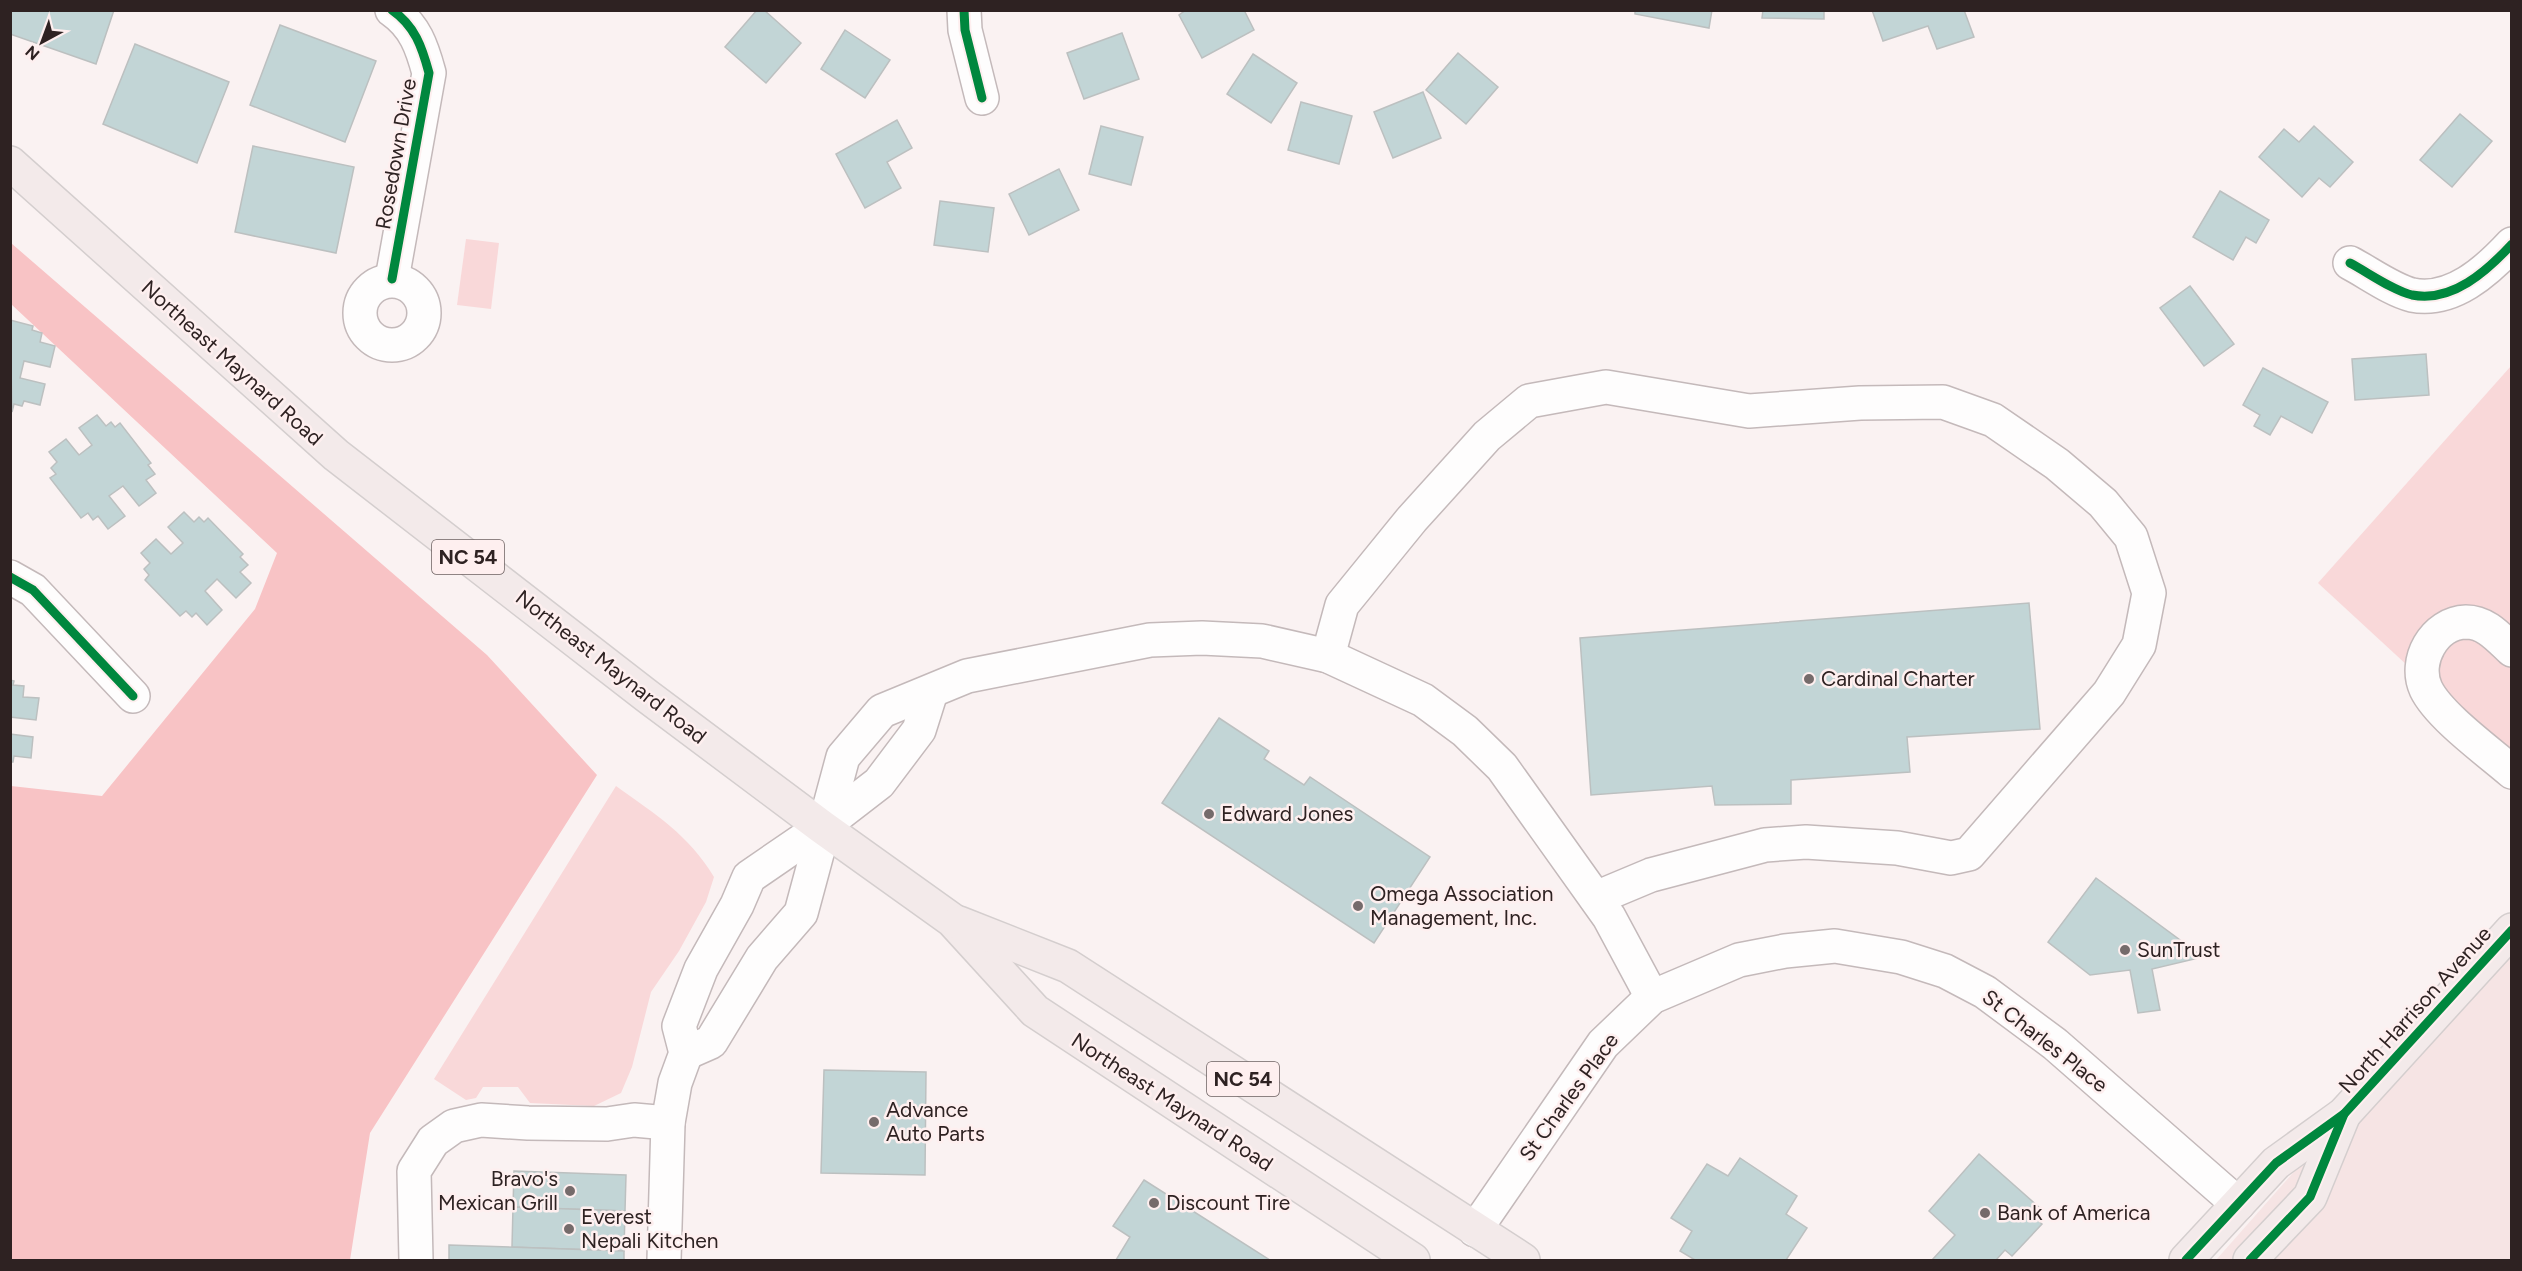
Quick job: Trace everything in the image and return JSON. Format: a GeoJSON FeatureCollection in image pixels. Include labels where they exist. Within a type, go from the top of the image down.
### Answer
{"type":"FeatureCollection","features":[{"type":"Feature","properties":{"kind":"main road","name":"Northeast Maynard Road"},"geometry":{"type":"LineString","coordinates":[[10,163],[336,455],[648,696],[822,827],[952,920],[1035,1011],[1408,1259]]}},
{"type":"Feature","properties":{"kind":"main road","name":"Northeast Maynard Road"},"geometry":{"type":"LineString","coordinates":[[952,920],[1068,966],[1523,1260]]}},
{"type":"Feature","properties":{"kind":"main road","name":"North Harrison Avenue"},"geometry":{"type":"LineString","coordinates":[[2186,1260],[2276,1163],[2344,1114],[2511,930]]}},
{"type":"Feature","properties":{"kind":"main road","name":"North Harrison Avenue"},"geometry":{"type":"LineString","coordinates":[[2250,1260],[2310,1197],[2344,1114]]}},
{"type":"Feature","properties":{"kind":"street","name":"Rosedown Drive"},"geometry":{"type":"LineString","coordinates":[[392,10],[406,20],[422,45],[429,73],[392,279]]}},
{"type":"Feature","properties":{"kind":"street"},"geometry":{"type":"LineString","coordinates":[[963,10],[965,30],[982,98]]}},
{"type":"Feature","properties":{"kind":"street"},"geometry":{"type":"LineString","coordinates":[[2350,263],[2410,294],[2433,297],[2468,282],[2494,263],[2511,244]]}},
{"type":"Feature","properties":{"kind":"street"},"geometry":{"type":"LineString","coordinates":[[1328,656],[1342,605],[1412,519],[1487,436],[1529,401],[1606,387],[1749,411],[1860,403],[1943,402],[1993,420],[2057,464],[2103,503],[2131,537],[2149,592],[2139,645],[2109,693],[1969,854],[1951,858],[1897,848],[1806,842],[1765,845],[1652,875],[1596,898]]}},
{"type":"Feature","properties":{"kind":"street"},"geometry":{"type":"LineString","coordinates":[[10,577],[33,590],[133,696]]}},
{"type":"Feature","properties":{"kind":"street"},"geometry":{"type":"LineString","coordinates":[[2511,650],[2487,628],[2468,622],[2455,624],[2438,634],[2426,649],[2422,661],[2426,689],[2449,717],[2511,772]]}},
{"type":"Feature","properties":{"kind":"street"},"geometry":{"type":"LineString","coordinates":[[686,1053],[711,1042],[762,958],[801,913],[822,827],[843,757],[882,711],[966,676],[1150,640],[1202,638],[1262,641],[1328,656],[1423,700],[1487,751],[1502,767],[1596,898],[1652,997]]}},
{"type":"Feature","properties":{"kind":"street"},"geometry":{"type":"LineString","coordinates":[[664,1260],[668,1123],[675,1083],[686,1053],[679,1026],[701,969],[737,905],[749,877],[822,827],[879,783],[919,730],[931,692]]}},
{"type":"Feature","properties":{"kind":"street","name":"St Charles Place"},"geometry":{"type":"LineString","coordinates":[[1475,1230],[1603,1044],[1652,997],[1739,960],[1785,951],[1835,946],[1901,957],[1945,971],[1985,992],[2055,1044],[2238,1204]]}},
{"type":"Feature","properties":{"kind":"street"},"geometry":{"type":"LineString","coordinates":[[416,1260],[414,1171],[433,1141],[454,1126],[481,1120],[607,1124],[634,1120],[668,1123]]}},
{"type":"Feature","properties":{"kind":"shaded area"},"geometry":{"type":"Polygon","coordinates":[[[466,239],[499,243],[491,309],[457,305],[466,239]]]}},
{"type":"Feature","properties":{"kind":"shaded area"},"geometry":{"type":"Polygon","coordinates":[[[11,243],[487,655],[597,775],[370,1133],[350,1260],[11,1260],[11,786],[102,796],[255,609],[277,553],[11,304],[11,243]]]}},
{"type":"Feature","properties":{"kind":"shaded area"},"geometry":{"type":"Polygon","coordinates":[[[2511,366],[2511,761],[2318,583],[2511,366]]]}},
{"type":"Feature","properties":{"kind":"shaded area"},"geometry":{"type":"Polygon","coordinates":[[[616,786],[658,816],[682,837],[694,849],[714,877],[706,902],[679,951],[651,992],[632,1067],[621,1093],[594,1106],[530,1103],[518,1087],[483,1087],[476,1098],[466,1100],[434,1079],[616,786]]]}},
{"type":"Feature","properties":{"kind":"shaded area"},"geometry":{"type":"Polygon","coordinates":[[[2511,930],[2511,1260],[2216,1260],[2400,1052],[2511,930]]]}},
{"type":"Feature","properties":{"kind":"building"},"geometry":{"type":"Polygon","coordinates":[[[10,10],[114,10],[96,64],[10,34],[10,10]]]}},
{"type":"Feature","properties":{"kind":"building"},"geometry":{"type":"Polygon","coordinates":[[[757,10],[764,10],[801,43],[766,83],[725,47],[757,10]]]}},
{"type":"Feature","properties":{"kind":"building"},"geometry":{"type":"Polygon","coordinates":[[[1186,10],[1244,10],[1254,30],[1202,58],[1179,15],[1186,10]]]}},
{"type":"Feature","properties":{"kind":"building"},"geometry":{"type":"Polygon","coordinates":[[[1635,10],[1712,10],[1709,28],[1635,14],[1635,10]]]}},
{"type":"Feature","properties":{"kind":"building"},"geometry":{"type":"Polygon","coordinates":[[[1763,10],[1824,10],[1824,19],[1762,18],[1763,10]]]}},
{"type":"Feature","properties":{"kind":"building"},"geometry":{"type":"Polygon","coordinates":[[[1872,10],[1964,10],[1974,37],[1937,49],[1928,26],[1883,41],[1872,10]]]}},
{"type":"Feature","properties":{"kind":"building"},"geometry":{"type":"Polygon","coordinates":[[[280,25],[376,61],[345,142],[250,105],[280,25]]]}},
{"type":"Feature","properties":{"kind":"building"},"geometry":{"type":"Polygon","coordinates":[[[845,30],[890,60],[865,98],[821,69],[845,30]]]}},
{"type":"Feature","properties":{"kind":"building"},"geometry":{"type":"Polygon","coordinates":[[[1122,33],[1139,79],[1084,99],[1067,53],[1122,33]]]}},
{"type":"Feature","properties":{"kind":"building"},"geometry":{"type":"Polygon","coordinates":[[[135,44],[229,82],[197,163],[103,124],[135,44]]]}},
{"type":"Feature","properties":{"kind":"building"},"geometry":{"type":"Polygon","coordinates":[[[1458,53],[1498,87],[1466,124],[1426,90],[1458,53]]]}},
{"type":"Feature","properties":{"kind":"building"},"geometry":{"type":"Polygon","coordinates":[[[1253,54],[1297,83],[1271,123],[1227,94],[1253,54]]]}},
{"type":"Feature","properties":{"kind":"building"},"geometry":{"type":"Polygon","coordinates":[[[1423,92],[1441,138],[1393,158],[1374,112],[1423,92]]]}},
{"type":"Feature","properties":{"kind":"building"},"geometry":{"type":"Polygon","coordinates":[[[1301,102],[1352,116],[1339,164],[1288,150],[1301,102]]]}},
{"type":"Feature","properties":{"kind":"building"},"geometry":{"type":"Polygon","coordinates":[[[2460,114],[2492,141],[2452,187],[2420,160],[2460,114]]]}},
{"type":"Feature","properties":{"kind":"building"},"geometry":{"type":"Polygon","coordinates":[[[897,120],[912,148],[887,162],[901,188],[865,208],[836,154],[897,120]]]}},
{"type":"Feature","properties":{"kind":"building"},"geometry":{"type":"Polygon","coordinates":[[[1101,126],[1143,137],[1131,185],[1089,174],[1101,126]]]}},
{"type":"Feature","properties":{"kind":"building"},"geometry":{"type":"Polygon","coordinates":[[[2314,126],[2353,162],[2330,187],[2319,178],[2302,197],[2259,157],[2284,129],[2299,142],[2314,126]]]}},
{"type":"Feature","properties":{"kind":"building"},"geometry":{"type":"Polygon","coordinates":[[[253,146],[354,167],[336,253],[235,232],[253,146]]]}},
{"type":"Feature","properties":{"kind":"building"},"geometry":{"type":"Polygon","coordinates":[[[1059,169],[1079,210],[1029,235],[1009,194],[1059,169]]]}},
{"type":"Feature","properties":{"kind":"building"},"geometry":{"type":"Polygon","coordinates":[[[2220,191],[2269,220],[2256,243],[2246,237],[2233,260],[2193,237],[2220,191]]]}},
{"type":"Feature","properties":{"kind":"building"},"geometry":{"type":"Polygon","coordinates":[[[940,201],[994,208],[988,252],[934,245],[940,201]]]}},
{"type":"Feature","properties":{"kind":"building"},"geometry":{"type":"Polygon","coordinates":[[[2190,286],[2234,344],[2204,366],[2160,308],[2190,286]]]}},
{"type":"Feature","properties":{"kind":"building"},"geometry":{"type":"Polygon","coordinates":[[[10,320],[33,326],[32,330],[42,333],[40,342],[55,346],[50,367],[24,361],[20,378],[45,384],[40,405],[24,401],[22,406],[14,404],[12,412],[10,320]]]}},
{"type":"Feature","properties":{"kind":"building"},"geometry":{"type":"Polygon","coordinates":[[[2426,354],[2429,395],[2355,400],[2352,359],[2426,354]]]}},
{"type":"Feature","properties":{"kind":"building"},"geometry":{"type":"Polygon","coordinates":[[[2263,368],[2328,402],[2312,433],[2281,416],[2270,435],[2254,426],[2260,415],[2243,405],[2263,368]]]}},
{"type":"Feature","properties":{"kind":"building"},"geometry":{"type":"Polygon","coordinates":[[[97,415],[106,426],[111,422],[115,427],[120,423],[151,463],[148,465],[155,474],[146,480],[156,493],[139,506],[123,486],[109,496],[125,516],[108,529],[98,516],[93,520],[88,513],[81,518],[50,478],[56,474],[51,468],[57,462],[49,452],[66,439],[79,455],[92,445],[79,428],[97,415]]]}},
{"type":"Feature","properties":{"kind":"building"},"geometry":{"type":"Polygon","coordinates":[[[184,512],[194,522],[199,517],[204,522],[208,518],[243,554],[240,557],[248,565],[240,572],[251,583],[236,598],[217,579],[205,591],[222,610],[207,625],[196,613],[192,617],[186,611],[180,616],[145,580],[149,575],[144,569],[150,563],[141,553],[156,539],[171,554],[183,543],[168,527],[184,512]]]}},
{"type":"Feature","properties":{"kind":"building","name":"Cardinal Charter"},"geometry":{"type":"Polygon","coordinates":[[[2029,603],[2040,729],[1907,737],[1910,772],[1791,780],[1791,804],[1715,805],[1712,786],[1591,795],[1580,638],[2029,603]]]}},
{"type":"Feature","properties":{"kind":"building"},"geometry":{"type":"Polygon","coordinates":[[[10,680],[14,681],[13,685],[24,686],[23,697],[39,698],[36,720],[10,717],[10,680]]]}},
{"type":"Feature","properties":{"kind":"building"},"geometry":{"type":"Polygon","coordinates":[[[1219,718],[1269,751],[1264,759],[1304,785],[1310,777],[1430,857],[1374,943],[1162,803],[1219,718]]]}},
{"type":"Feature","properties":{"kind":"building"},"geometry":{"type":"Polygon","coordinates":[[[10,734],[33,737],[31,758],[14,756],[13,762],[10,762],[10,734]]]}},
{"type":"Feature","properties":{"kind":"building","name":"SunTrust"},"geometry":{"type":"Polygon","coordinates":[[[2096,878],[2203,957],[2152,969],[2160,1010],[2138,1013],[2130,970],[2090,975],[2048,942],[2096,878]]]}},
{"type":"Feature","properties":{"kind":"building","name":"Advance Auto Parts"},"geometry":{"type":"Polygon","coordinates":[[[824,1070],[926,1072],[925,1175],[821,1173],[824,1070]]]}},
{"type":"Feature","properties":{"kind":"building"},"geometry":{"type":"Polygon","coordinates":[[[1979,1154],[2041,1209],[2034,1217],[2042,1224],[2012,1256],[2005,1250],[1996,1260],[1932,1260],[1955,1235],[1929,1211],[1979,1154]]]}},
{"type":"Feature","properties":{"kind":"building"},"geometry":{"type":"Polygon","coordinates":[[[1740,1158],[1797,1196],[1786,1214],[1807,1228],[1786,1260],[1695,1260],[1680,1251],[1692,1231],[1671,1218],[1707,1164],[1728,1176],[1740,1158]]]}},
{"type":"Feature","properties":{"kind":"building","name":"Bravo's Mexican Grill"},"geometry":{"type":"Polygon","coordinates":[[[514,1171],[626,1175],[625,1211],[513,1207],[514,1171]]]}},
{"type":"Feature","properties":{"kind":"building","name":"Discount Tire"},"geometry":{"type":"Polygon","coordinates":[[[1144,1180],[1270,1260],[1116,1260],[1130,1237],[1113,1226],[1144,1180]]]}},
{"type":"Feature","properties":{"kind":"building","name":"Everest Nepali Kitchen"},"geometry":{"type":"Polygon","coordinates":[[[513,1207],[625,1211],[624,1251],[512,1247],[513,1207]]]}},
{"type":"Feature","properties":{"kind":"building"},"geometry":{"type":"Polygon","coordinates":[[[449,1245],[624,1251],[624,1260],[449,1260],[449,1245]]]}},
{"type":"Feature","properties":{"kind":"cycle path"},"geometry":{"type":"LineString","coordinates":[[392,10],[412,30],[424,54],[429,73],[392,279]]}},
{"type":"Feature","properties":{"kind":"cycle path"},"geometry":{"type":"LineString","coordinates":[[964,10],[965,30],[982,98]]}},
{"type":"Feature","properties":{"kind":"cycle path"},"geometry":{"type":"LineString","coordinates":[[2350,263],[2397,289],[2412,295],[2427,296],[2441,294],[2468,283],[2512,244]]}},
{"type":"Feature","properties":{"kind":"cycle path"},"geometry":{"type":"LineString","coordinates":[[10,577],[33,590],[133,696]]}},
{"type":"Feature","properties":{"kind":"cycle path"},"geometry":{"type":"LineString","coordinates":[[2186,1260],[2276,1163],[2344,1114],[2512,930]]}},
{"type":"Feature","properties":{"kind":"cycle path"},"geometry":{"type":"LineString","coordinates":[[2250,1260],[2310,1197],[2344,1114]]}},
{"type":"Feature","properties":{"kind":"place","name":"Cardinal Charter"},"geometry":{"type":"Point","coordinates":[1809,679]}},
{"type":"Feature","properties":{"kind":"place","name":"Edward Jones"},"geometry":{"type":"Point","coordinates":[1209,814]}},
{"type":"Feature","properties":{"kind":"place","name":"Omega Association Management, Inc."},"geometry":{"type":"Point","coordinates":[1358,906]}},
{"type":"Feature","properties":{"kind":"place","name":"SunTrust"},"geometry":{"type":"Point","coordinates":[2125,950]}},
{"type":"Feature","properties":{"kind":"place","name":"Advance Auto Parts"},"geometry":{"type":"Point","coordinates":[874,1122]}},
{"type":"Feature","properties":{"kind":"place","name":"Bravo's Mexican Grill"},"geometry":{"type":"Point","coordinates":[570,1191]}},
{"type":"Feature","properties":{"kind":"place","name":"Discount Tire"},"geometry":{"type":"Point","coordinates":[1154,1203]}},
{"type":"Feature","properties":{"kind":"place","name":"Bank of America"},"geometry":{"type":"Point","coordinates":[1985,1213]}},
{"type":"Feature","properties":{"kind":"place","name":"Everest Nepali Kitchen"},"geometry":{"type":"Point","coordinates":[569,1229]}}]}
